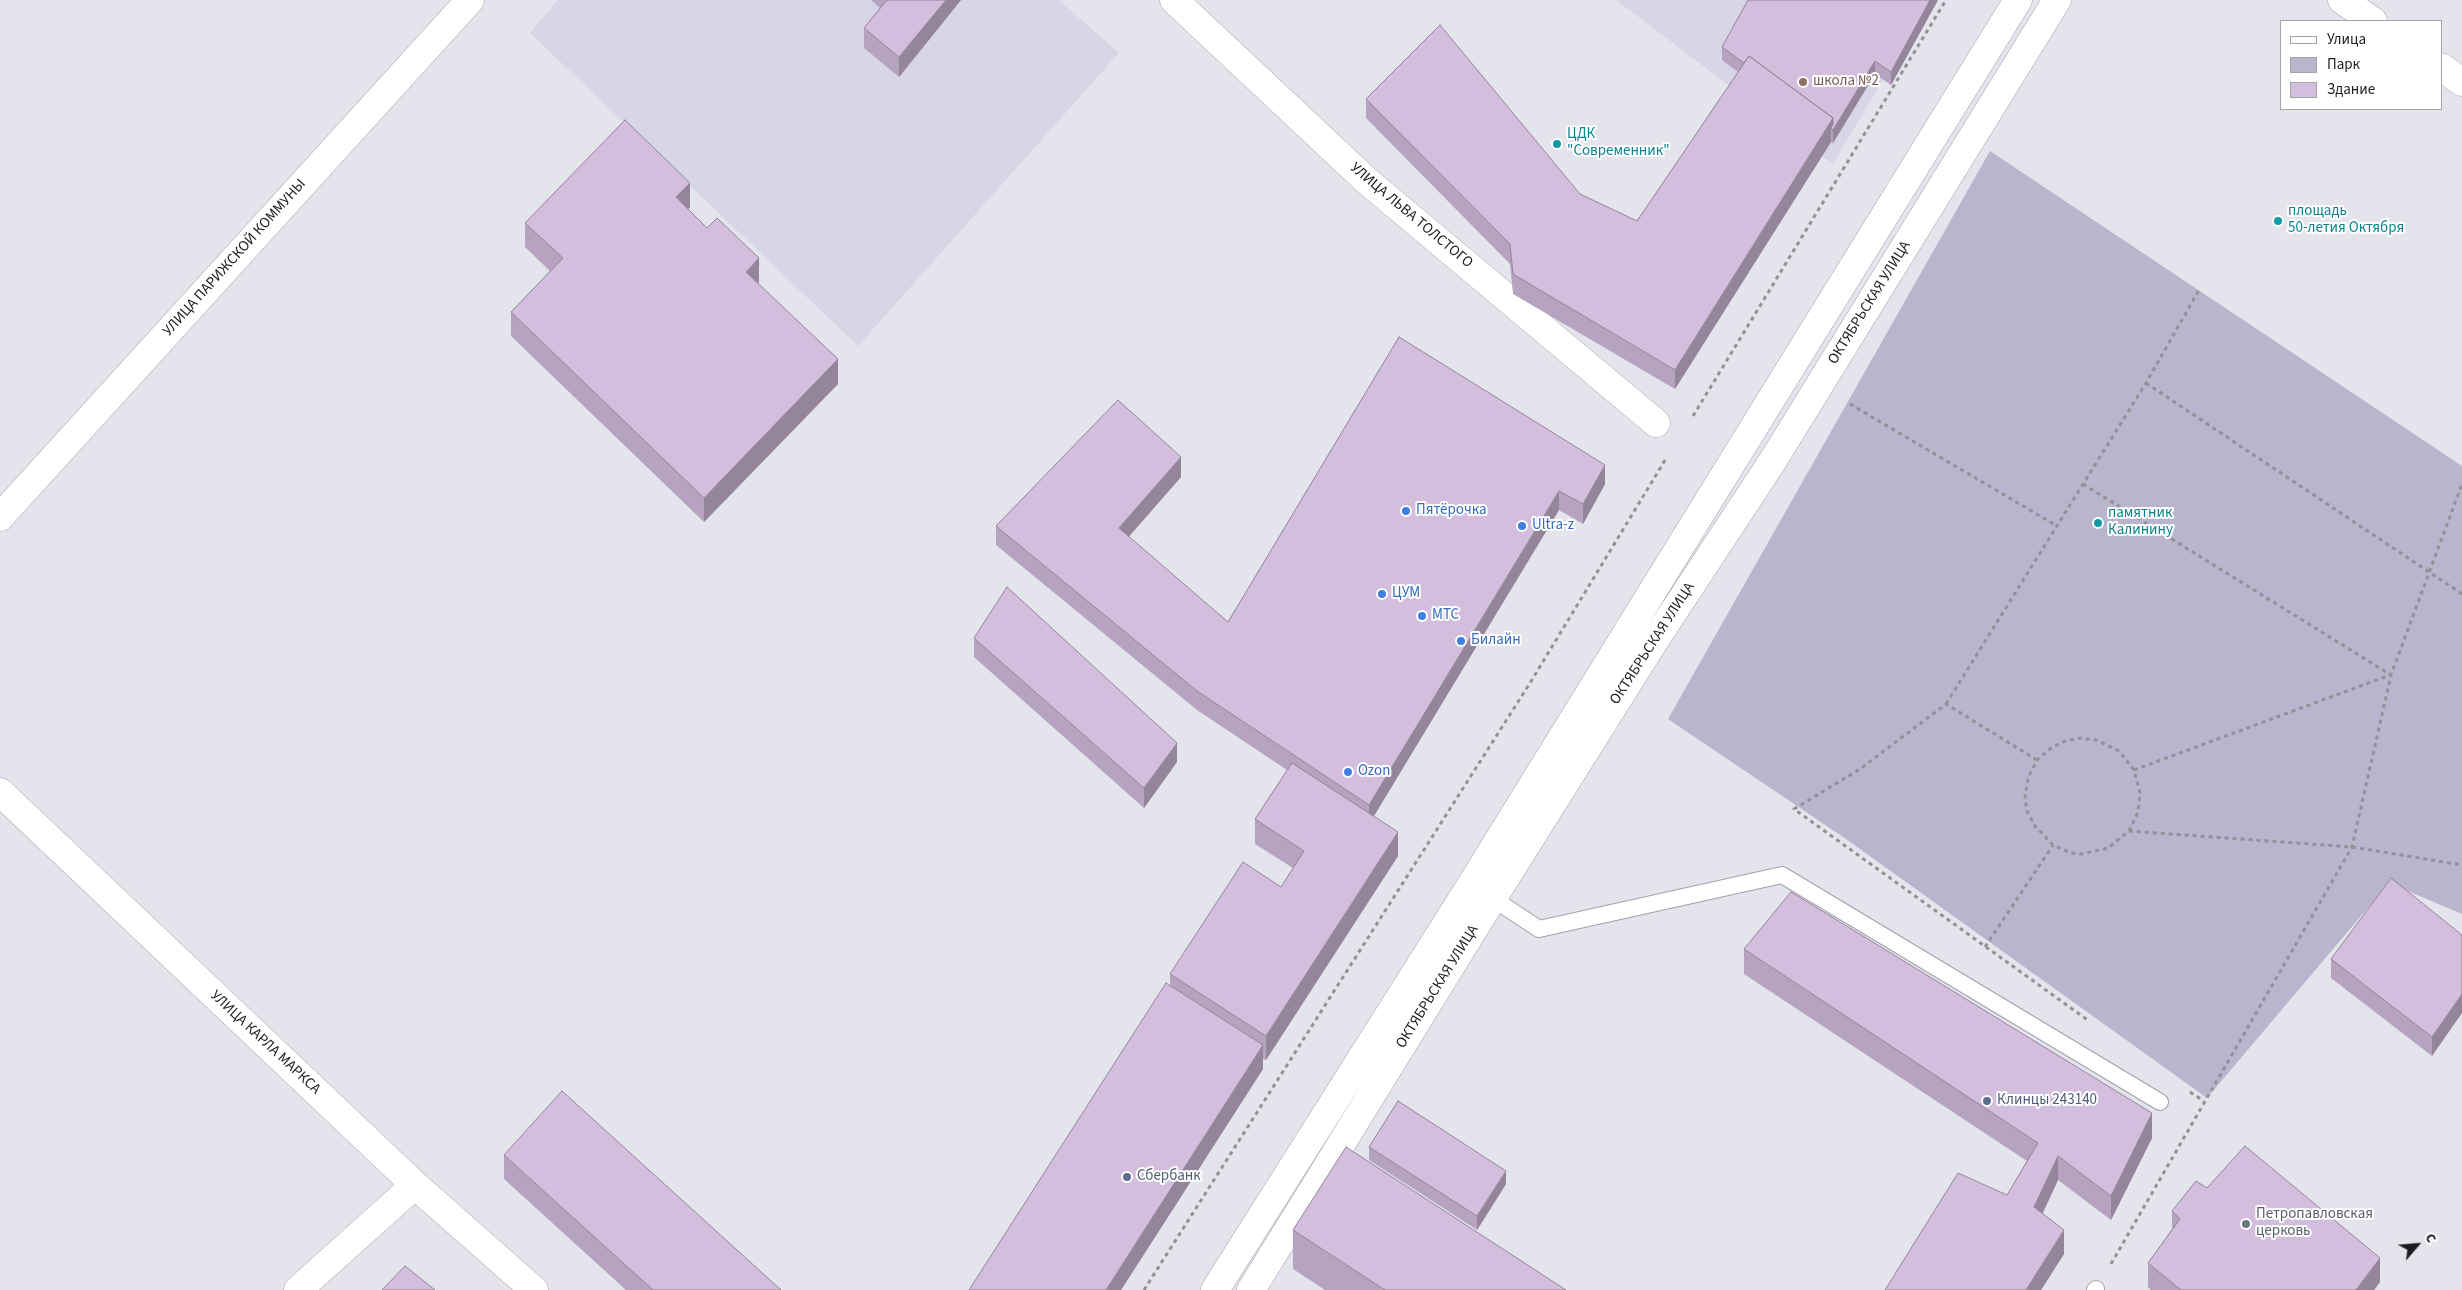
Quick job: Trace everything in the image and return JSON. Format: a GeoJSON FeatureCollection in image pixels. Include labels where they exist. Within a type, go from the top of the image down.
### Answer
{"type":"FeatureCollection","features":[{"type":"Feature","properties":{"kind":"main road","name":"УЛИЦА ПАРИЖСКОЙ КОММУНЫ"},"geometry":{"type":"LineString","coordinates":[[0,517],[470,0]]}},
{"type":"Feature","properties":{"kind":"main road","name":"УЛИЦА ЛЬВА ТОЛСТОГО"},"geometry":{"type":"LineString","coordinates":[[1174,0],[1367,181],[1656,423]]}},
{"type":"Feature","properties":{"kind":"main road","name":"ОКТЯБРЬСКАЯ УЛИЦА"},"geometry":{"type":"LineString","coordinates":[[1251,1290],[1482,892],[2018,0]]}},
{"type":"Feature","properties":{"kind":"main road","name":"ОКТЯБРЬСКАЯ УЛИЦА"},"geometry":{"type":"LineString","coordinates":[[1215,1290],[1482,892],[1654,643],[1772,462],[2057,0]]}},
{"type":"Feature","properties":{"kind":"main road"},"geometry":{"type":"LineString","coordinates":[[2342,0],[2372,20]]}},
{"type":"Feature","properties":{"kind":"main road"},"geometry":{"type":"LineString","coordinates":[[2442,69],[2462,82]]}},
{"type":"Feature","properties":{"kind":"main road","name":"УЛИЦА КАРЛА МАРКСА"},"geometry":{"type":"LineString","coordinates":[[0,792],[415,1185],[534,1290]]}},
{"type":"Feature","properties":{"kind":"main road"},"geometry":{"type":"LineString","coordinates":[[298,1290],[415,1185]]}},
{"type":"Feature","properties":{"kind":"lane"},"geometry":{"type":"LineString","coordinates":[[1482,892],[1539,929],[1782,875],[2160,1102]]}},
{"type":"Feature","properties":{"kind":"path"},"geometry":{"type":"LineString","coordinates":[[1691,418],[1946,0]]}},
{"type":"Feature","properties":{"kind":"path"},"geometry":{"type":"LineString","coordinates":[[2090,1021],[1794,809],[1860,769],[1946,704],[2146,383],[2199,290]]}},
{"type":"Feature","properties":{"kind":"path"},"geometry":{"type":"LineString","coordinates":[[2146,383],[2462,594]]}},
{"type":"Feature","properties":{"kind":"path"},"geometry":{"type":"LineString","coordinates":[[1849,404],[2057,526]]}},
{"type":"Feature","properties":{"kind":"path"},"geometry":{"type":"LineString","coordinates":[[1144,1290],[1530,683],[1670,452]]}},
{"type":"Feature","properties":{"kind":"path"},"geometry":{"type":"LineString","coordinates":[[2083,484],[2391,675]]}},
{"type":"Feature","properties":{"kind":"path"},"geometry":{"type":"LineString","coordinates":[[2096,1289],[2352,848],[2391,675],[2462,484]]}},
{"type":"Feature","properties":{"kind":"path"},"geometry":{"type":"LineString","coordinates":[[2134,770],[2391,675]]}},
{"type":"Feature","properties":{"kind":"path"},"geometry":{"type":"LineString","coordinates":[[1946,704],[2037,760]]}},
{"type":"Feature","properties":{"kind":"path"},"geometry":{"type":"LineString","coordinates":[[2080,738],[2096,740],[2119,752],[2134,770],[2140,793],[2138,812],[2129,831],[2108,848],[2082,854],[2071,853],[2052,845],[2035,826],[2027,811],[2025,798],[2028,778],[2037,760],[2051,748],[2065,741],[2080,738]]}},
{"type":"Feature","properties":{"kind":"path"},"geometry":{"type":"LineString","coordinates":[[2129,831],[2352,848],[2462,866]]}},
{"type":"Feature","properties":{"kind":"path"},"geometry":{"type":"LineString","coordinates":[[1985,947],[2052,845]]}},
{"type":"Feature","properties":{"kind":"path"},"geometry":{"type":"LineString","coordinates":[[2187,1090],[2204,1101]]}},
{"type":"Feature","properties":{"kind":"shaded area"},"geometry":{"type":"Polygon","coordinates":[[[558,0],[1059,0],[1119,53],[858,346],[530,33],[558,0]]]}},
{"type":"Feature","properties":{"kind":"shaded area","name":"школа №2"},"geometry":{"type":"Polygon","coordinates":[[[1616,0],[1930,0],[1833,164],[1616,0]]]}},
{"type":"Feature","properties":{"kind":"green space"},"geometry":{"type":"Polygon","coordinates":[[[1990,151],[2462,466],[2462,914],[2389,883],[2207,1098],[1846,839],[1668,719],[1990,151]]]}},
{"type":"Feature","properties":{"kind":"building"},"geometry":{"type":"Polygon","coordinates":[[[887,0],[946,0],[899,57],[864,28],[887,0]]]}},
{"type":"Feature","properties":{"kind":"building"},"geometry":{"type":"Polygon","coordinates":[[[1748,0],[1930,0],[1891,72],[1875,61],[1833,130],[1831,128],[1833,118],[1749,56],[1744,63],[1722,47],[1748,0]]]}},
{"type":"Feature","properties":{"kind":"building"},"geometry":{"type":"Polygon","coordinates":[[[1440,25],[1580,194],[1637,221],[1749,56],[1833,118],[1675,370],[1513,274],[1510,244],[1366,99],[1440,25]]]}},
{"type":"Feature","properties":{"kind":"building"},"geometry":{"type":"Polygon","coordinates":[[[625,120],[690,183],[676,197],[707,228],[717,218],[759,258],[746,272],[838,359],[704,498],[511,312],[563,258],[525,223],[625,120]]]}},
{"type":"Feature","properties":{"kind":"building","name":"ЦУМ"},"geometry":{"type":"Polygon","coordinates":[[[1399,337],[1605,465],[1583,504],[1559,491],[1369,805],[1197,691],[996,526],[1118,400],[1181,457],[1119,528],[1228,622],[1399,337]]]}},
{"type":"Feature","properties":{"kind":"building"},"geometry":{"type":"Polygon","coordinates":[[[1007,587],[1177,743],[1144,788],[974,638],[1007,587]]]}},
{"type":"Feature","properties":{"kind":"building"},"geometry":{"type":"Polygon","coordinates":[[[1292,763],[1398,832],[1266,1036],[1170,974],[1243,862],[1281,887],[1304,851],[1255,819],[1292,763]]]}},
{"type":"Feature","properties":{"kind":"building"},"geometry":{"type":"Polygon","coordinates":[[[2391,878],[2462,935],[2462,994],[2432,1037],[2331,959],[2391,878]]]}},
{"type":"Feature","properties":{"kind":"building"},"geometry":{"type":"Polygon","coordinates":[[[1791,892],[2152,1113],[2111,1196],[2058,1156],[2034,1207],[2064,1230],[2026,1290],[1885,1290],[1958,1173],[2007,1195],[2038,1143],[1744,949],[1791,892]]]}},
{"type":"Feature","properties":{"kind":"building"},"geometry":{"type":"Polygon","coordinates":[[[1166,983],[1263,1045],[1106,1290],[969,1290],[1166,983]]]}},
{"type":"Feature","properties":{"kind":"building"},"geometry":{"type":"Polygon","coordinates":[[[562,1091],[781,1290],[653,1290],[504,1155],[562,1091]]]}},
{"type":"Feature","properties":{"kind":"building"},"geometry":{"type":"Polygon","coordinates":[[[1398,1101],[1506,1171],[1477,1216],[1369,1147],[1398,1101]]]}},
{"type":"Feature","properties":{"kind":"building","name":"Петропавловская церковь"},"geometry":{"type":"Polygon","coordinates":[[[2245,1146],[2380,1258],[2356,1290],[2181,1290],[2148,1263],[2180,1219],[2172,1211],[2196,1181],[2207,1188],[2245,1146]]]}},
{"type":"Feature","properties":{"kind":"building"},"geometry":{"type":"Polygon","coordinates":[[[1346,1147],[1566,1290],[1385,1290],[1293,1230],[1346,1147]]]}},
{"type":"Feature","properties":{"kind":"building"},"geometry":{"type":"Polygon","coordinates":[[[405,1266],[435,1290],[382,1290],[405,1266]]]}},
{"type":"Feature","properties":{"kind":"place","name":"школа №2"},"geometry":{"type":"Point","coordinates":[1803,82]}},
{"type":"Feature","properties":{"kind":"place","name":"ЦДК \"Современник\""},"geometry":{"type":"Point","coordinates":[1557,144]}},
{"type":"Feature","properties":{"kind":"place","name":"площадь 50-летия Октября"},"geometry":{"type":"Point","coordinates":[2278,221]}},
{"type":"Feature","properties":{"kind":"place","name":"Пятёрочка"},"geometry":{"type":"Point","coordinates":[1406,511]}},
{"type":"Feature","properties":{"kind":"place","name":"памятник Калинину"},"geometry":{"type":"Point","coordinates":[2098,523]}},
{"type":"Feature","properties":{"kind":"place","name":"Ultra-z"},"geometry":{"type":"Point","coordinates":[1522,526]}},
{"type":"Feature","properties":{"kind":"place","name":"ЦУМ"},"geometry":{"type":"Point","coordinates":[1382,594]}},
{"type":"Feature","properties":{"kind":"place","name":"МТС"},"geometry":{"type":"Point","coordinates":[1422,616]}},
{"type":"Feature","properties":{"kind":"place","name":"Билайн"},"geometry":{"type":"Point","coordinates":[1461,641]}},
{"type":"Feature","properties":{"kind":"place","name":"Ozon"},"geometry":{"type":"Point","coordinates":[1348,772]}},
{"type":"Feature","properties":{"kind":"place","name":"Клинцы 243140"},"geometry":{"type":"Point","coordinates":[1987,1101]}},
{"type":"Feature","properties":{"kind":"place","name":"Сбербанк"},"geometry":{"type":"Point","coordinates":[1127,1177]}},
{"type":"Feature","properties":{"kind":"place","name":"Петропавловская церковь"},"geometry":{"type":"Point","coordinates":[2246,1224]}}]}
